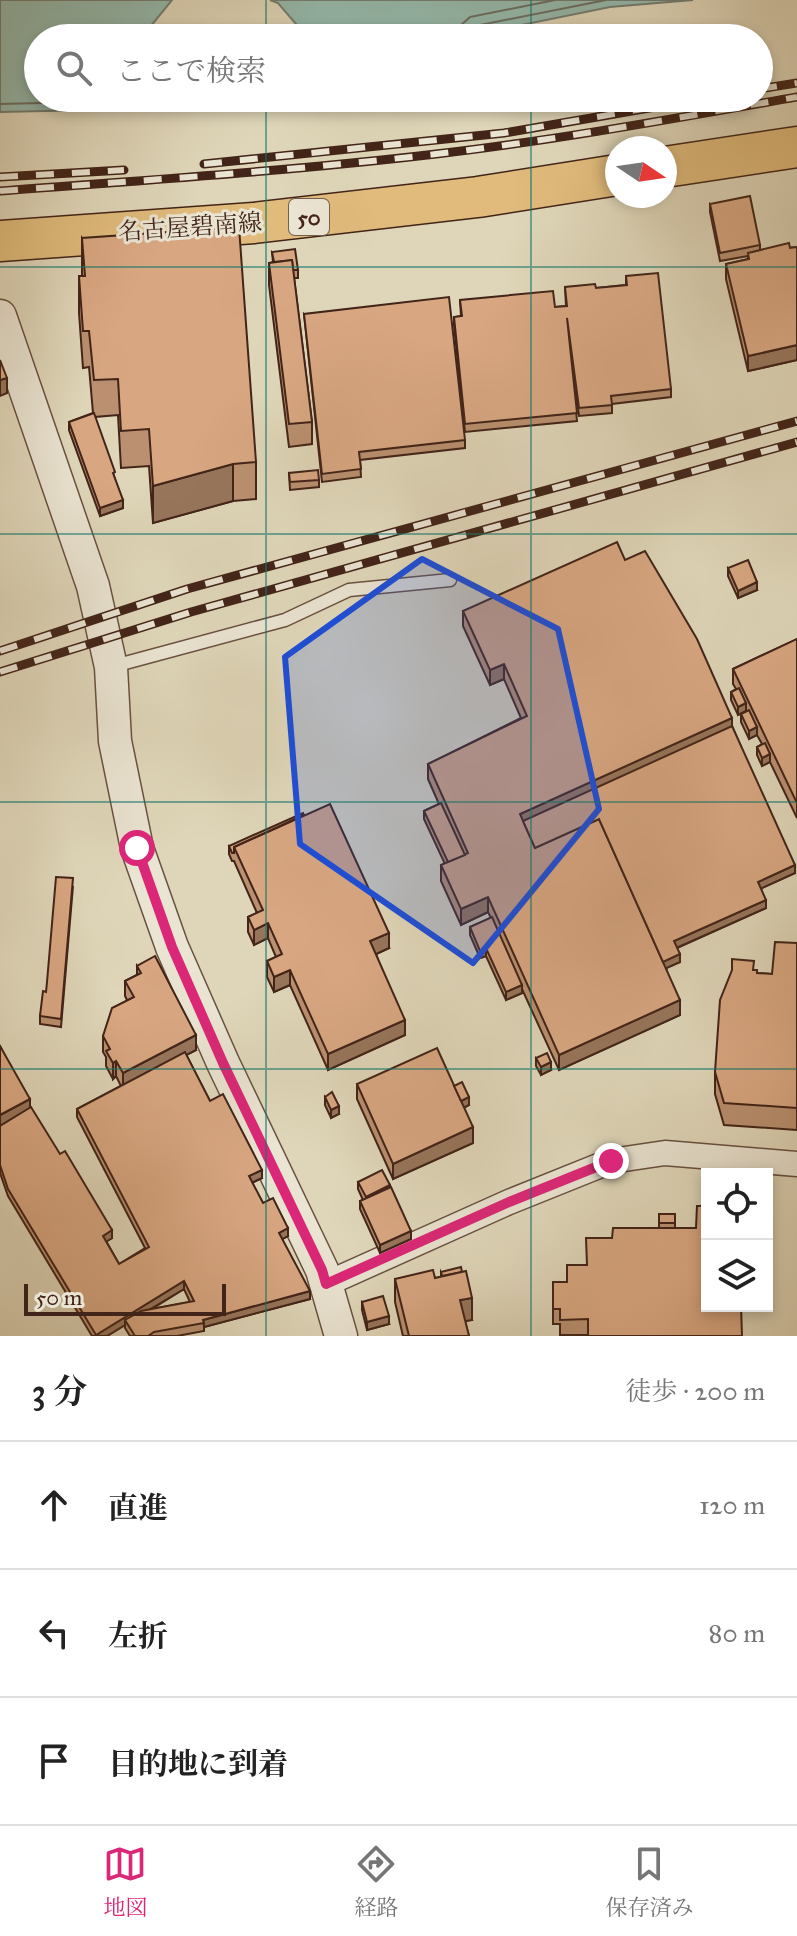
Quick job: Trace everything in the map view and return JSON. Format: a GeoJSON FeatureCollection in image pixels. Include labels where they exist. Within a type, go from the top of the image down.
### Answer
{"type":"FeatureCollection","features":[{"type":"Feature","properties":{"kind":"main road"},"geometry":{"type":"LineString","coordinates":[[677,165],[797,147]]}},
{"type":"Feature","properties":{"kind":"main road","name":"名古屋碧南線"},"geometry":{"type":"LineString","coordinates":[[0,241],[254,223],[478,197],[605,177]]}},
{"type":"Feature","properties":{"kind":"street"},"geometry":{"type":"LineString","coordinates":[[0,316],[93,586],[111,667],[115,741],[137,848],[172,947],[210,1034],[322,1270],[341,1336]]}},
{"type":"Feature","properties":{"kind":"street"},"geometry":{"type":"LineString","coordinates":[[326,1284],[509,1202],[611,1161],[665,1153],[797,1164]]}},
{"type":"Feature","properties":{"kind":"lane"},"geometry":{"type":"LineString","coordinates":[[111,667],[285,620],[349,590],[450,580]]}},
{"type":"Feature","properties":{"kind":"highlighted area"},"geometry":{"type":"Polygon","coordinates":[[[422,559],[558,629],[599,809],[473,963],[300,844],[285,657],[422,559]]]}},
{"type":"Feature","properties":{"kind":"water"},"geometry":{"type":"Polygon","coordinates":[[[0,0],[172,0],[152,24],[24,24],[24,111],[0,112],[0,0]]]}},
{"type":"Feature","properties":{"kind":"water"},"geometry":{"type":"Polygon","coordinates":[[[270,0],[693,0],[610,7],[526,24],[296,24],[278,3],[270,0]]]}},
{"type":"Feature","properties":{"kind":"building"},"geometry":{"type":"Polygon","coordinates":[[[750,196],[760,245],[720,253],[710,204],[750,196]]]}},
{"type":"Feature","properties":{"kind":"building"},"geometry":{"type":"Polygon","coordinates":[[[239,227],[256,462],[233,464],[153,486],[149,429],[121,431],[118,379],[94,380],[89,331],[83,331],[79,276],[85,276],[82,238],[239,227]]]}},
{"type":"Feature","properties":{"kind":"building"},"geometry":{"type":"Polygon","coordinates":[[[789,243],[790,248],[797,247],[797,345],[748,356],[726,264],[749,259],[748,253],[789,243]]]}},
{"type":"Feature","properties":{"kind":"building"},"geometry":{"type":"Polygon","coordinates":[[[295,249],[298,270],[293,270],[292,260],[274,262],[272,252],[295,249]]]}},
{"type":"Feature","properties":{"kind":"building"},"geometry":{"type":"Polygon","coordinates":[[[292,260],[312,422],[289,424],[269,263],[292,260]]]}},
{"type":"Feature","properties":{"kind":"building"},"geometry":{"type":"Polygon","coordinates":[[[658,273],[671,389],[611,396],[612,405],[579,408],[567,318],[577,413],[465,424],[454,317],[462,316],[460,300],[553,291],[555,307],[567,306],[565,287],[627,285],[626,276],[658,273]]]}},
{"type":"Feature","properties":{"kind":"building"},"geometry":{"type":"Polygon","coordinates":[[[449,297],[465,440],[359,452],[361,469],[322,474],[304,314],[449,297]]]}},
{"type":"Feature","properties":{"kind":"building"},"geometry":{"type":"Polygon","coordinates":[[[0,360],[7,378],[0,380],[0,360]]]}},
{"type":"Feature","properties":{"kind":"building"},"geometry":{"type":"Polygon","coordinates":[[[94,413],[123,500],[100,508],[69,422],[94,413]]]}},
{"type":"Feature","properties":{"kind":"building"},"geometry":{"type":"Polygon","coordinates":[[[318,470],[319,480],[290,482],[289,473],[318,470]]]}},
{"type":"Feature","properties":{"kind":"building"},"geometry":{"type":"Polygon","coordinates":[[[617,542],[625,560],[645,551],[697,639],[732,718],[520,814],[535,848],[599,819],[680,1000],[559,1055],[488,897],[461,909],[441,865],[468,853],[428,764],[527,716],[504,664],[490,670],[463,611],[617,542]]]}},
{"type":"Feature","properties":{"kind":"building"},"geometry":{"type":"Polygon","coordinates":[[[748,560],[757,582],[738,591],[728,568],[748,560]]]}},
{"type":"Feature","properties":{"kind":"building"},"geometry":{"type":"Polygon","coordinates":[[[797,639],[797,803],[733,669],[797,639]]]}},
{"type":"Feature","properties":{"kind":"building"},"geometry":{"type":"Polygon","coordinates":[[[739,688],[746,703],[738,707],[731,692],[739,688]]]}},
{"type":"Feature","properties":{"kind":"building"},"geometry":{"type":"Polygon","coordinates":[[[749,710],[757,727],[749,731],[741,714],[749,710]]]}},
{"type":"Feature","properties":{"kind":"building"},"geometry":{"type":"Polygon","coordinates":[[[732,726],[795,865],[758,882],[766,900],[674,941],[680,954],[663,962],[599,819],[535,848],[523,821],[732,726]]]}},
{"type":"Feature","properties":{"kind":"building"},"geometry":{"type":"Polygon","coordinates":[[[765,743],[770,754],[762,758],[757,747],[765,743]]]}},
{"type":"Feature","properties":{"kind":"building"},"geometry":{"type":"Polygon","coordinates":[[[441,803],[465,855],[448,862],[424,811],[441,803]]]}},
{"type":"Feature","properties":{"kind":"building"},"geometry":{"type":"Polygon","coordinates":[[[330,804],[389,933],[370,941],[405,1020],[328,1054],[290,970],[274,977],[267,961],[282,954],[268,923],[254,930],[248,917],[263,910],[234,847],[330,804]]]}},
{"type":"Feature","properties":{"kind":"building"},"geometry":{"type":"Polygon","coordinates":[[[303,813],[234,847],[232,853],[229,846],[303,813]]]}},
{"type":"Feature","properties":{"kind":"building"},"geometry":{"type":"Polygon","coordinates":[[[56,877],[73,878],[61,1019],[40,1016],[43,991],[46,992],[56,877]]]}},
{"type":"Feature","properties":{"kind":"building"},"geometry":{"type":"Polygon","coordinates":[[[492,917],[522,985],[506,992],[486,948],[480,951],[470,927],[492,917]]]}},
{"type":"Feature","properties":{"kind":"building"},"geometry":{"type":"Polygon","coordinates":[[[775,942],[797,943],[797,1108],[724,1103],[715,1072],[720,1000],[732,970],[732,959],[754,961],[753,970],[757,973],[772,974],[775,942]]]}},
{"type":"Feature","properties":{"kind":"building"},"geometry":{"type":"Polygon","coordinates":[[[155,956],[196,1035],[123,1073],[106,1051],[110,1049],[103,1036],[112,1008],[134,997],[125,981],[141,973],[137,966],[155,956]]]}},
{"type":"Feature","properties":{"kind":"building"},"geometry":{"type":"Polygon","coordinates":[[[0,1046],[30,1099],[0,1115],[0,1046]]]}},
{"type":"Feature","properties":{"kind":"building"},"geometry":{"type":"Polygon","coordinates":[[[437,1048],[473,1127],[393,1164],[357,1084],[437,1048]]]}},
{"type":"Feature","properties":{"kind":"building"},"geometry":{"type":"Polygon","coordinates":[[[185,1052],[210,1101],[223,1094],[262,1170],[249,1176],[263,1203],[273,1198],[288,1228],[279,1233],[310,1291],[203,1320],[204,1323],[154,1332],[148,1336],[135,1336],[125,1320],[141,1311],[194,1301],[184,1281],[96,1335],[8,1189],[0,1165],[0,1126],[31,1107],[60,1154],[65,1151],[112,1230],[103,1236],[119,1264],[149,1247],[77,1109],[185,1052]]]}},
{"type":"Feature","properties":{"kind":"building"},"geometry":{"type":"Polygon","coordinates":[[[547,1053],[551,1062],[541,1067],[536,1058],[547,1053]]]}},
{"type":"Feature","properties":{"kind":"building"},"geometry":{"type":"Polygon","coordinates":[[[462,1082],[469,1097],[461,1101],[454,1086],[462,1082]]]}},
{"type":"Feature","properties":{"kind":"building"},"geometry":{"type":"Polygon","coordinates":[[[332,1092],[339,1106],[331,1110],[325,1097],[332,1092]]]}},
{"type":"Feature","properties":{"kind":"building"},"geometry":{"type":"Polygon","coordinates":[[[382,1170],[390,1185],[366,1197],[358,1182],[382,1170]]]}},
{"type":"Feature","properties":{"kind":"building"},"geometry":{"type":"Polygon","coordinates":[[[391,1187],[411,1231],[380,1245],[360,1201],[391,1187]]]}},
{"type":"Feature","properties":{"kind":"building"},"geometry":{"type":"Polygon","coordinates":[[[697,1206],[701,1206],[701,1312],[741,1312],[742,1336],[588,1336],[588,1319],[560,1320],[560,1309],[553,1309],[553,1282],[567,1282],[567,1265],[587,1265],[586,1238],[612,1238],[613,1228],[696,1228],[697,1206]]]}},
{"type":"Feature","properties":{"kind":"building"},"geometry":{"type":"Polygon","coordinates":[[[659,1214],[675,1214],[675,1223],[659,1223],[659,1214]]]}},
{"type":"Feature","properties":{"kind":"building"},"geometry":{"type":"Polygon","coordinates":[[[461,1267],[462,1272],[442,1276],[441,1272],[461,1267]]]}},
{"type":"Feature","properties":{"kind":"building"},"geometry":{"type":"Polygon","coordinates":[[[433,1270],[435,1278],[466,1271],[472,1298],[460,1300],[469,1336],[409,1336],[395,1279],[433,1270]]]}},
{"type":"Feature","properties":{"kind":"building"},"geometry":{"type":"Polygon","coordinates":[[[383,1296],[389,1316],[367,1322],[362,1302],[383,1296]]]}},
{"type":"Feature","properties":{"kind":"railway"},"geometry":{"type":"LineString","coordinates":[[773,87],[797,83]]}},
{"type":"Feature","properties":{"kind":"railway"},"geometry":{"type":"LineString","coordinates":[[773,101],[797,97]]}},
{"type":"Feature","properties":{"kind":"railway"},"geometry":{"type":"LineString","coordinates":[[204,164],[504,133],[626,112]]}},
{"type":"Feature","properties":{"kind":"railway"},"geometry":{"type":"LineString","coordinates":[[0,191],[436,154],[708,112]]}},
{"type":"Feature","properties":{"kind":"railway"},"geometry":{"type":"LineString","coordinates":[[0,177],[124,170]]}},
{"type":"Feature","properties":{"kind":"railway"},"geometry":{"type":"LineString","coordinates":[[0,651],[187,589],[797,421]]}},
{"type":"Feature","properties":{"kind":"railway"},"geometry":{"type":"LineString","coordinates":[[0,672],[191,612],[797,442]]}},
{"type":"Feature","properties":{"kind":"route"},"geometry":{"type":"LineString","coordinates":[[137,848],[172,947],[326,1284],[509,1202],[611,1161]]}}]}
